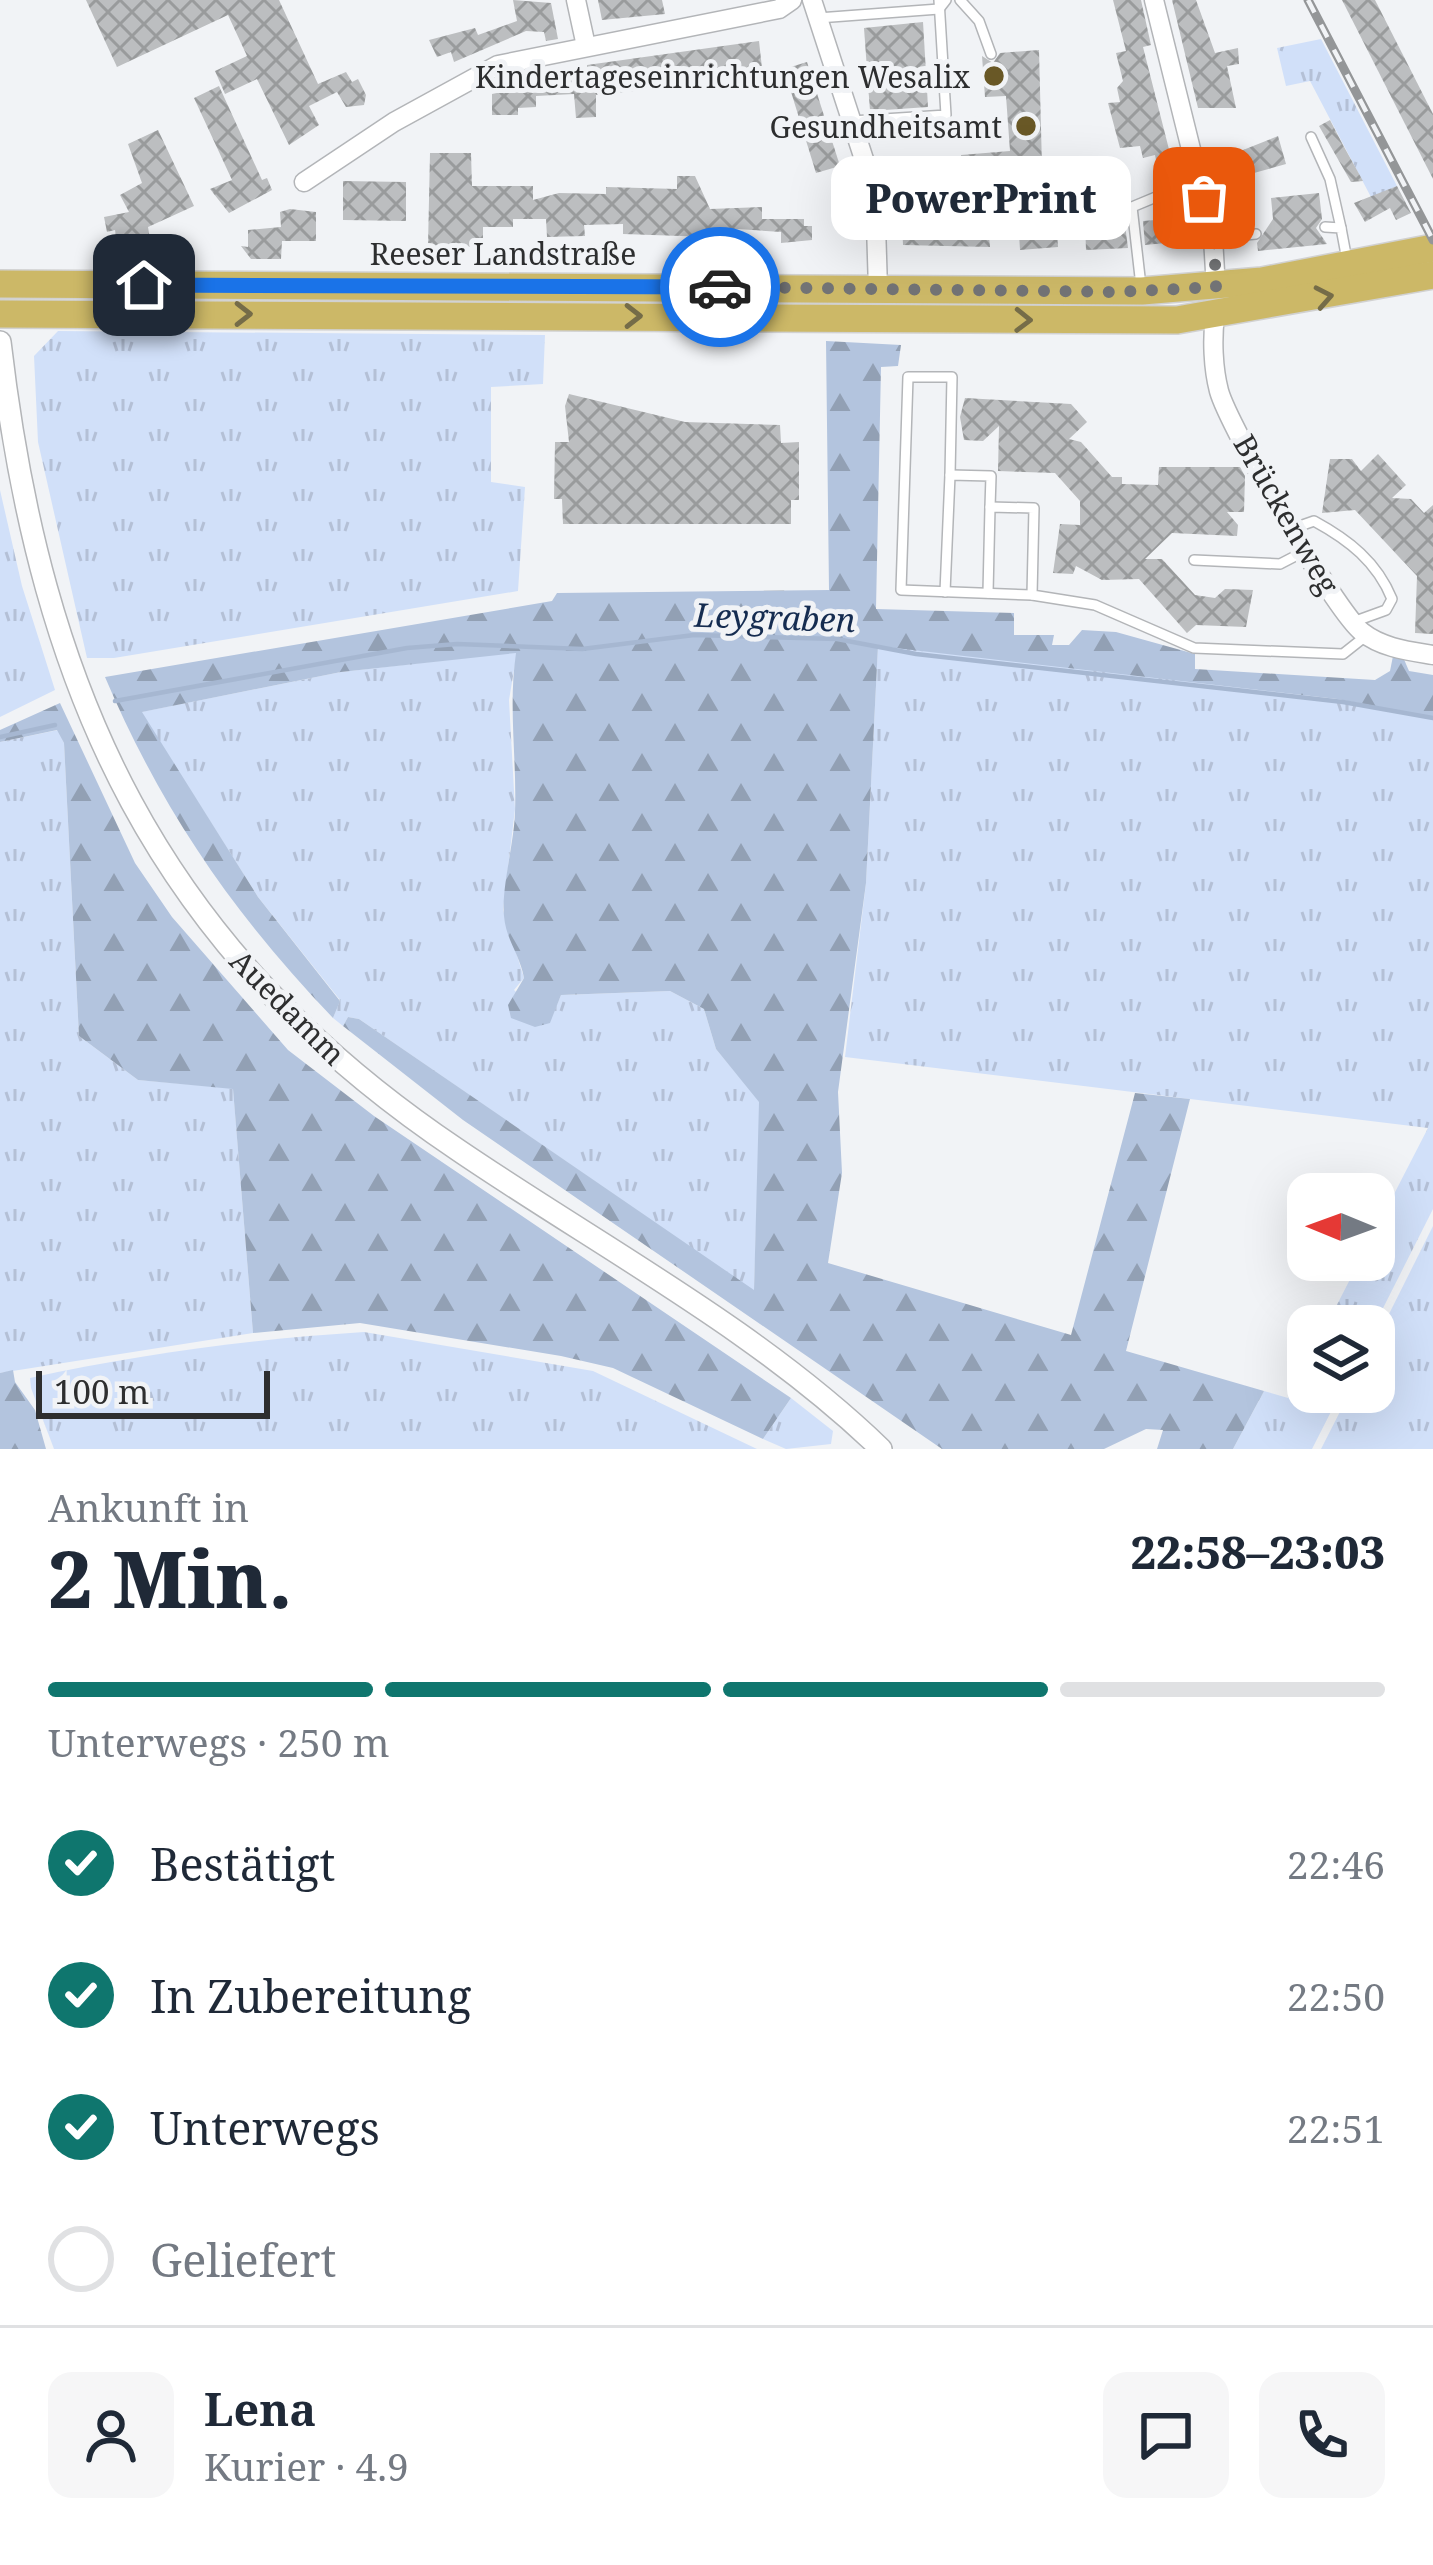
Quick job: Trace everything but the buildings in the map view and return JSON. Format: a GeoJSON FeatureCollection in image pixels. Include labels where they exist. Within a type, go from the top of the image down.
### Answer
{"type":"FeatureCollection","features":[{"type":"Feature","properties":{"kind":"main road","name":"Reeser Landstraße"},"geometry":{"type":"LineString","coordinates":[[0,284],[1142,291],[1216,287],[1348,265],[1431,260]]}},
{"type":"Feature","properties":{"kind":"main road","name":"Reeser Landstraße"},"geometry":{"type":"LineString","coordinates":[[0,314],[1106,321],[1215,316],[1431,260]]}},
{"type":"Feature","properties":{"kind":"main road"},"geometry":{"type":"LineString","coordinates":[[1215,316],[1216,287]]}},
{"type":"Feature","properties":{"kind":"street"},"geometry":{"type":"LineString","coordinates":[[576,0],[586,46]]}},
{"type":"Feature","properties":{"kind":"street"},"geometry":{"type":"LineString","coordinates":[[304,182],[394,122],[498,65],[779,9],[792,0]]}},
{"type":"Feature","properties":{"kind":"street"},"geometry":{"type":"LineString","coordinates":[[1154,0],[1214,238],[1216,287]]}},
{"type":"Feature","properties":{"kind":"street"},"geometry":{"type":"LineString","coordinates":[[815,9],[875,193],[878,289]]}},
{"type":"Feature","properties":{"kind":"street","name":"Brückenweg"},"geometry":{"type":"LineString","coordinates":[[1215,316],[1219,391],[1307,550],[1360,628]]}},
{"type":"Feature","properties":{"kind":"street","name":"Auedamm"},"geometry":{"type":"LineString","coordinates":[[0,342],[25,505],[72,680],[117,783],[203,916],[272,997],[386,1099],[734,1333],[881,1449]]}},
{"type":"Feature","properties":{"kind":"street"},"geometry":{"type":"LineString","coordinates":[[1360,628],[1392,648],[1433,655]]}},
{"type":"Feature","properties":{"kind":"lane"},"geometry":{"type":"LineString","coordinates":[[959,0],[980,21],[991,54]]}},
{"type":"Feature","properties":{"kind":"lane"},"geometry":{"type":"LineString","coordinates":[[815,9],[941,3],[946,115],[852,121]]}},
{"type":"Feature","properties":{"kind":"lane"},"geometry":{"type":"LineString","coordinates":[[1311,137],[1330,179],[1348,265]]}},
{"type":"Feature","properties":{"kind":"lane"},"geometry":{"type":"LineString","coordinates":[[1142,291],[1132,207],[1156,197]]}},
{"type":"Feature","properties":{"kind":"lane"},"geometry":{"type":"LineString","coordinates":[[1325,227],[1341,227]]}},
{"type":"Feature","properties":{"kind":"lane"},"geometry":{"type":"LineString","coordinates":[[1214,238],[1256,234]]}},
{"type":"Feature","properties":{"kind":"lane"},"geometry":{"type":"LineString","coordinates":[[946,592],[952,377],[908,377],[901,590],[946,592],[988,593],[1032,595],[1095,605],[1198,648],[1343,654],[1360,628],[1386,610],[1392,599],[1383,577],[1325,527],[1314,521],[1294,528]]}},
{"type":"Feature","properties":{"kind":"lane"},"geometry":{"type":"LineString","coordinates":[[950,475],[991,476],[988,593]]}},
{"type":"Feature","properties":{"kind":"lane"},"geometry":{"type":"LineString","coordinates":[[990,507],[1034,508],[1032,595]]}},
{"type":"Feature","properties":{"kind":"lane"},"geometry":{"type":"LineString","coordinates":[[1195,560],[1280,564],[1307,550]]}},
{"type":"Feature","properties":{"kind":"green space"},"geometry":{"type":"Polygon","coordinates":[[[1321,39],[1397,186],[1372,199],[1310,81],[1286,86],[1277,48],[1321,39]]]}},
{"type":"Feature","properties":{"kind":"green space"},"geometry":{"type":"Polygon","coordinates":[[[58,331],[545,335],[543,384],[491,387],[491,482],[525,487],[518,591],[114,658],[87,658],[38,442],[34,356],[58,331]]]}},
{"type":"Feature","properties":{"kind":"green space"},"geometry":{"type":"Polygon","coordinates":[[[826,341],[901,345],[898,366],[881,367],[876,609],[1014,613],[1014,635],[1054,635],[1052,645],[1069,645],[1082,630],[1116,632],[1195,654],[1195,669],[1375,680],[1390,671],[1393,656],[1403,657],[1409,671],[1433,675],[1433,717],[1337,699],[878,646],[866,883],[838,1092],[842,1173],[828,1263],[1071,1335],[1135,1093],[1190,1099],[1126,1351],[1264,1391],[1233,1449],[1157,1449],[1163,1430],[1146,1429],[1104,1449],[942,1449],[463,1120],[343,1026],[348,1017],[359,1019],[754,1290],[759,1102],[716,1049],[704,1009],[670,991],[561,995],[550,1023],[535,1027],[511,1018],[508,1005],[524,978],[504,916],[515,813],[516,653],[341,672],[142,712],[258,897],[340,1001],[333,1018],[263,940],[203,858],[150,771],[105,677],[552,601],[557,593],[829,590],[826,341]]]}},
{"type":"Feature","properties":{"kind":"green space"},"geometry":{"type":"Polygon","coordinates":[[[0,490],[22,586],[55,690],[0,717],[0,490]]]}},
{"type":"Feature","properties":{"kind":"green space"},"geometry":{"type":"Polygon","coordinates":[[[878,645],[1337,699],[1433,717],[1433,1209],[1385,1305],[1337,1305],[1349,1281],[1395,1281],[1395,1192],[1428,1128],[845,1057],[866,883],[878,645]]]}},
{"type":"Feature","properties":{"kind":"green space"},"geometry":{"type":"Polygon","coordinates":[[[517,652],[509,700],[515,809],[503,910],[524,978],[514,990],[549,1023],[561,995],[670,991],[704,1009],[716,1049],[760,1102],[754,1291],[359,1019],[348,1017],[343,1026],[333,1018],[340,1000],[258,897],[141,712],[341,672],[517,652]]]}},
{"type":"Feature","properties":{"kind":"green space"},"geometry":{"type":"Polygon","coordinates":[[[60,703],[135,863],[172,917],[288,1050],[374,1116],[791,1398],[763,1439],[613,1368],[561,1356],[360,1323],[253,1333],[233,1089],[138,1080],[79,1036],[64,743],[57,730],[0,742],[0,730],[60,703]]]}},
{"type":"Feature","properties":{"kind":"green space"},"geometry":{"type":"Polygon","coordinates":[[[58,730],[64,743],[79,1036],[138,1080],[233,1088],[253,1333],[0,1373],[0,742],[58,730]]]}},
{"type":"Feature","properties":{"kind":"green space"},"geometry":{"type":"Polygon","coordinates":[[[1433,1226],[1433,1449],[1321,1449],[1339,1413],[1395,1413],[1394,1305],[1433,1226]]]}},
{"type":"Feature","properties":{"kind":"green space"},"geometry":{"type":"Polygon","coordinates":[[[364,1332],[593,1371],[757,1449],[54,1449],[31,1388],[30,1378],[112,1362],[238,1343],[364,1332]]]}},
{"type":"Feature","properties":{"kind":"green space"},"geometry":{"type":"Polygon","coordinates":[[[13,1370],[15,1382],[35,1410],[46,1449],[0,1449],[0,1373],[13,1370]]]}},
{"type":"Feature","properties":{"kind":"green space"},"geometry":{"type":"Polygon","coordinates":[[[1264,1391],[1287,1398],[1287,1413],[1330,1413],[1312,1449],[1233,1449],[1264,1391]]]}},
{"type":"Feature","properties":{"kind":"green space"},"geometry":{"type":"Polygon","coordinates":[[[791,1398],[833,1431],[831,1444],[786,1449],[763,1439],[791,1398]]]}},
{"type":"Feature","properties":{"kind":"waterway","name":"Leygraben"},"geometry":{"type":"LineString","coordinates":[[115,701],[407,648],[457,644],[582,649],[694,635],[837,639],[916,654],[1343,702],[1433,718]]}},
{"type":"Feature","properties":{"kind":"waterway","name":"Leygraben"},"geometry":{"type":"LineString","coordinates":[[0,737],[55,725]]}},
{"type":"Feature","properties":{"kind":"railway"},"geometry":{"type":"LineString","coordinates":[[1308,0],[1433,240]]}},
{"type":"Feature","properties":{"kind":"way so far"},"geometry":{"type":"LineString","coordinates":[[720,287],[1117,292],[1216,287],[1214,238],[1204,198]]}},
{"type":"Feature","properties":{"kind":"place","name":"Kindertageseinrichtungen Wesalix"},"geometry":{"type":"Point","coordinates":[994,76]}},
{"type":"Feature","properties":{"kind":"place","name":"Gesundheitsamt"},"geometry":{"type":"Point","coordinates":[1026,126]}},
{"type":"Feature","properties":{"kind":"place","name":"PowerPrint"},"geometry":{"type":"Point","coordinates":[1204,198]}},
{"type":"Feature","properties":{"kind":"route"},"geometry":{"type":"LineString","coordinates":[[144,285],[720,287]]}}]}
